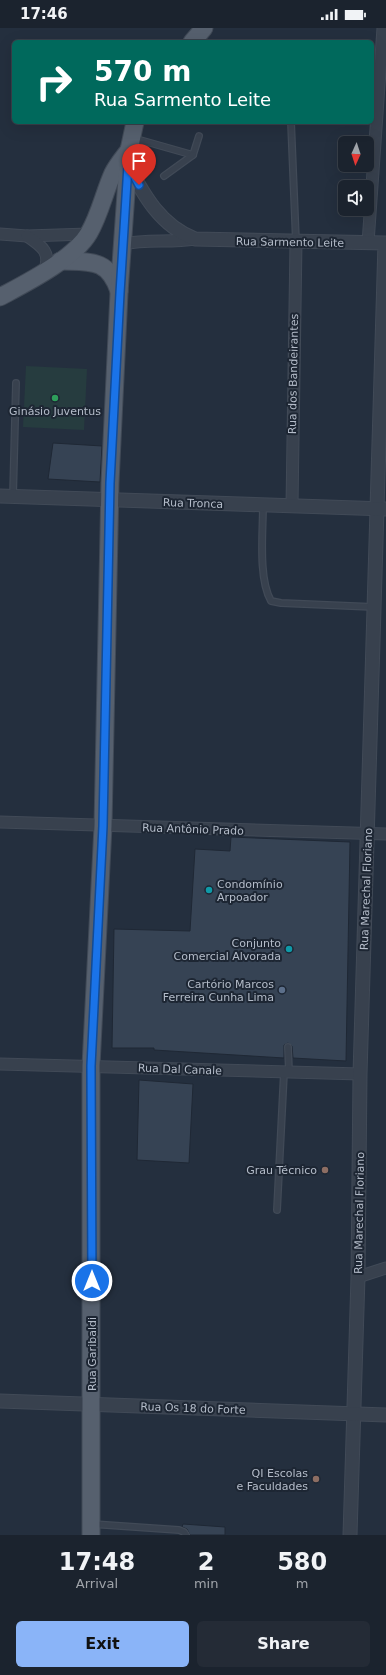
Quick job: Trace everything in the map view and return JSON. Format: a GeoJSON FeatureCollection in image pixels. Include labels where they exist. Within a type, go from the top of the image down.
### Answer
{"type":"FeatureCollection","features":[{"type":"Feature","properties":{"kind":"main road"},"geometry":{"type":"LineString","coordinates":[[194,40],[204,28]]}},
{"type":"Feature","properties":{"kind":"main road"},"geometry":{"type":"LineString","coordinates":[[0,297],[44,272],[60,261],[88,234],[97,218],[114,173],[131,144]]}},
{"type":"Feature","properties":{"kind":"main road","name":"Rua Garibaldi"},"geometry":{"type":"LineString","coordinates":[[91,1529],[91,1066],[103,826],[110,500],[120,293],[131,144]]}},
{"type":"Feature","properties":{"kind":"main road"},"geometry":{"type":"LineString","coordinates":[[60,261],[87,262],[104,267],[115,279],[120,293]]}},
{"type":"Feature","properties":{"kind":"street"},"geometry":{"type":"LineString","coordinates":[[368,243],[383,28]]}},
{"type":"Feature","properties":{"kind":"street","name":"Rua Sarmento Leite"},"geometry":{"type":"LineString","coordinates":[[131,144],[148,201],[158,214],[182,235],[195,239]]}},
{"type":"Feature","properties":{"kind":"street"},"geometry":{"type":"LineString","coordinates":[[0,234],[27,236],[88,234]]}},
{"type":"Feature","properties":{"kind":"street"},"geometry":{"type":"LineString","coordinates":[[27,236],[42,247],[46,255],[48,264],[44,272]]}},
{"type":"Feature","properties":{"kind":"street","name":"Rua Sarmento Leite"},"geometry":{"type":"LineString","coordinates":[[123,244],[139,241],[178,242],[195,239],[386,243]]}},
{"type":"Feature","properties":{"kind":"street","name":"Rua dos Bandeirantes"},"geometry":{"type":"LineString","coordinates":[[292,506],[296,242]]}},
{"type":"Feature","properties":{"kind":"street","name":"Rua Marechal Floriano"},"geometry":{"type":"LineString","coordinates":[[350,1535],[358,1278],[360,1074],[374,607],[381,509],[386,243]]}},
{"type":"Feature","properties":{"kind":"street","name":"Rua Tronca"},"geometry":{"type":"LineString","coordinates":[[6,496],[381,509]]}},
{"type":"Feature","properties":{"kind":"street","name":"Rua Antônio Prado"},"geometry":{"type":"LineString","coordinates":[[0,822],[386,834]]}},
{"type":"Feature","properties":{"kind":"street","name":"Rua Dal Canale"},"geometry":{"type":"LineString","coordinates":[[0,1064],[360,1074]]}},
{"type":"Feature","properties":{"kind":"street"},"geometry":{"type":"LineString","coordinates":[[358,1278],[386,1268]]}},
{"type":"Feature","properties":{"kind":"street","name":"Rua Os 18 do Forte"},"geometry":{"type":"LineString","coordinates":[[0,1401],[386,1415]]}},
{"type":"Feature","properties":{"kind":"lane"},"geometry":{"type":"LineString","coordinates":[[291,124],[296,242]]}},
{"type":"Feature","properties":{"kind":"lane"},"geometry":{"type":"LineString","coordinates":[[164,176],[193,155],[199,136]]}},
{"type":"Feature","properties":{"kind":"lane"},"geometry":{"type":"LineString","coordinates":[[131,144],[193,155]]}},
{"type":"Feature","properties":{"kind":"lane"},"geometry":{"type":"LineString","coordinates":[[6,496],[16,383]]}},
{"type":"Feature","properties":{"kind":"lane"},"geometry":{"type":"LineString","coordinates":[[263,505],[264,579],[266,591],[271,601],[281,603],[374,607]]}},
{"type":"Feature","properties":{"kind":"lane"},"geometry":{"type":"LineString","coordinates":[[278,1210],[288,1047]]}},
{"type":"Feature","properties":{"kind":"lane"},"geometry":{"type":"LineString","coordinates":[[91,1529],[179,1530],[184,1532],[186,1535]]}},
{"type":"Feature","properties":{"kind":"green space","name":"Ginásio Juventus"},"geometry":{"type":"Polygon","coordinates":[[[26,366],[87,369],[84,430],[23,427],[26,366]]]}},
{"type":"Feature","properties":{"kind":"building"},"geometry":{"type":"Polygon","coordinates":[[[53,443],[102,446],[100,482],[48,479],[53,443]]]}},
{"type":"Feature","properties":{"kind":"building"},"geometry":{"type":"Polygon","coordinates":[[[231,837],[350,842],[346,1061],[293,1058],[292,1046],[288,1043],[284,1045],[284,1058],[154,1050],[154,1048],[112,1048],[114,929],[190,931],[195,849],[230,851],[231,837]]]}},
{"type":"Feature","properties":{"kind":"building"},"geometry":{"type":"Polygon","coordinates":[[[139,1080],[193,1084],[189,1163],[137,1160],[139,1080]]]}},
{"type":"Feature","properties":{"kind":"building"},"geometry":{"type":"Polygon","coordinates":[[[183,1524],[225,1527],[225,1535],[190,1535],[187,1529],[182,1527],[183,1524]]]}},
{"type":"Feature","properties":{"kind":"place","name":"Ginásio Juventus"},"geometry":{"type":"Point","coordinates":[55,398]}},
{"type":"Feature","properties":{"kind":"place","name":"Condomínio Arpoador"},"geometry":{"type":"Point","coordinates":[209,890]}},
{"type":"Feature","properties":{"kind":"place","name":"Conjunto Comercial Alvorada"},"geometry":{"type":"Point","coordinates":[289,949]}},
{"type":"Feature","properties":{"kind":"place","name":"Cartório Marcos Ferreira Cunha Lima"},"geometry":{"type":"Point","coordinates":[282,990]}},
{"type":"Feature","properties":{"kind":"place","name":"Grau Técnico"},"geometry":{"type":"Point","coordinates":[325,1170]}},
{"type":"Feature","properties":{"kind":"place","name":"QI Escolas e Faculdades"},"geometry":{"type":"Point","coordinates":[316,1479]}},
{"type":"Feature","properties":{"kind":"route"},"geometry":{"type":"LineString","coordinates":[[92,1281],[91,1066],[103,826],[110,483],[128,165],[139,185]]}}]}
